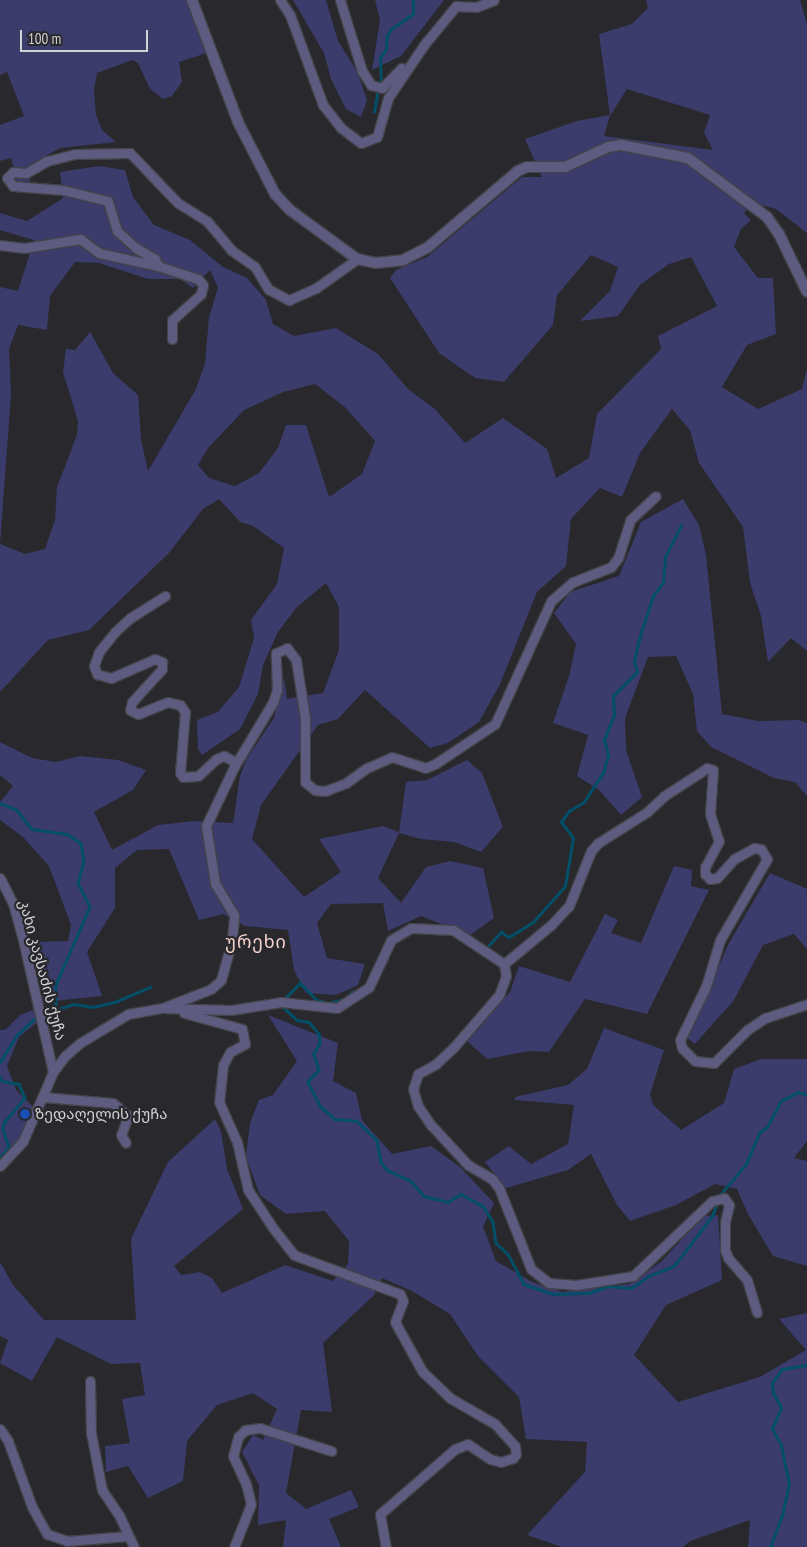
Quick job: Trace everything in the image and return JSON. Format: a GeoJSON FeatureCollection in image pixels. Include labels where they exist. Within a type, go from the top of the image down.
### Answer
{"type":"FeatureCollection","features":[{"type":"Feature","properties":{"kind":"street"},"geometry":{"type":"LineString","coordinates":[[192,0],[238,122],[275,194],[290,210],[357,259],[376,263],[403,260],[427,248],[518,171],[527,167],[565,167],[608,147],[622,145],[688,158],[766,217],[778,234],[807,292]]}},
{"type":"Feature","properties":{"kind":"street"},"geometry":{"type":"LineString","coordinates":[[280,0],[290,14],[323,105],[341,128],[361,143],[377,137],[388,98],[426,42]]}},
{"type":"Feature","properties":{"kind":"street"},"geometry":{"type":"LineString","coordinates":[[340,0],[362,71],[371,84],[382,88],[426,42],[456,6],[476,7],[494,0]]}},
{"type":"Feature","properties":{"kind":"street"},"geometry":{"type":"LineString","coordinates":[[158,266],[155,259],[136,248],[117,231],[108,201],[63,190],[13,186],[7,178],[13,172],[26,173],[47,161],[75,154],[130,153],[178,204],[208,221],[231,250],[255,267],[268,289],[289,300],[316,288],[357,259]]}},
{"type":"Feature","properties":{"kind":"street"},"geometry":{"type":"LineString","coordinates":[[0,245],[24,248],[80,239],[99,253],[158,266],[198,279],[203,285],[201,294],[172,320],[172,339]]}},
{"type":"Feature","properties":{"kind":"street","name":"კახი კავსაძის ქუჩა"},"geometry":{"type":"LineString","coordinates":[[0,1166],[24,1141],[44,1097],[52,1072],[80,1043],[114,1020],[128,1014],[162,1008],[211,989],[221,980],[232,940],[234,915],[215,883],[206,826],[234,767],[273,702],[277,690],[276,653],[287,648],[296,660],[305,718],[305,782],[315,790],[325,791],[346,783],[367,768],[392,757],[425,768],[435,764],[495,724],[551,601],[573,582],[611,567],[618,558],[630,520],[656,496]]}},
{"type":"Feature","properties":{"kind":"street"},"geometry":{"type":"LineString","coordinates":[[165,596],[130,618],[115,632],[99,652],[94,666],[98,674],[112,678],[155,659],[162,662],[162,669],[132,702],[130,710],[138,714],[168,702],[180,705],[185,712],[180,773],[183,777],[198,776],[216,759],[224,756],[234,760],[234,767]]}},
{"type":"Feature","properties":{"kind":"street"},"geometry":{"type":"LineString","coordinates":[[757,1312],[747,1280],[728,1258],[725,1223],[729,1205],[724,1198],[712,1201],[633,1276],[567,1284],[549,1283],[531,1269],[500,1188],[492,1179],[468,1165],[431,1125],[418,1106],[413,1090],[418,1074],[436,1064],[454,1047],[499,995],[506,976],[504,964],[569,906],[598,843],[647,812],[664,796],[706,768],[714,770],[710,814],[719,841],[705,867],[705,874],[710,879],[717,878],[734,859],[754,848],[760,850],[767,859],[720,940],[706,986],[680,1040],[682,1048],[695,1061],[714,1063],[747,1030],[765,1018],[807,1004]]}},
{"type":"Feature","properties":{"kind":"street","name":"კახი კავსაძის ქუჩა"},"geometry":{"type":"LineString","coordinates":[[0,878],[13,902],[52,1072]]}},
{"type":"Feature","properties":{"kind":"street","name":"კახი კავსაძის ქუჩა"},"geometry":{"type":"LineString","coordinates":[[162,1008],[231,1010],[281,1002],[337,1008],[369,987],[391,940],[411,928],[453,930],[504,964]]}},
{"type":"Feature","properties":{"kind":"street","name":"კახი კავსაძის ქუჩა"},"geometry":{"type":"LineString","coordinates":[[173,1009],[202,1020],[228,1023],[242,1029],[245,1044],[230,1052],[223,1065],[219,1102],[237,1142],[248,1190],[278,1235],[294,1255],[400,1294],[403,1301],[395,1322],[422,1371],[450,1398],[494,1424],[515,1446],[516,1454],[507,1461],[490,1459],[468,1444],[454,1449],[380,1514],[386,1547]]}},
{"type":"Feature","properties":{"kind":"street"},"geometry":{"type":"LineString","coordinates":[[44,1097],[113,1103],[128,1116],[121,1135],[126,1143]]}},
{"type":"Feature","properties":{"kind":"street"},"geometry":{"type":"LineString","coordinates":[[90,1381],[91,1433],[102,1490],[119,1514],[134,1547]]}},
{"type":"Feature","properties":{"kind":"street"},"geometry":{"type":"LineString","coordinates":[[234,1547],[236,1535],[250,1513],[251,1504],[246,1484],[232,1456],[238,1437],[245,1430],[260,1428],[330,1451]]}},
{"type":"Feature","properties":{"kind":"street"},"geometry":{"type":"LineString","coordinates":[[0,1429],[8,1441],[26,1495],[47,1534],[68,1541],[128,1536]]}},
{"type":"Feature","properties":{"kind":"shaded area"},"geometry":{"type":"Polygon","coordinates":[[[0,0],[198,0],[216,50],[179,62],[182,82],[172,96],[163,99],[150,89],[138,63],[132,60],[97,73],[94,90],[96,115],[102,130],[116,142],[60,148],[28,166],[30,182],[17,181],[11,158],[0,161],[0,125],[24,116],[7,72],[0,75],[0,0]]]}},
{"type":"Feature","properties":{"kind":"shaded area"},"geometry":{"type":"Polygon","coordinates":[[[293,0],[326,0],[338,41],[358,73],[367,101],[361,117],[346,109],[331,79],[324,53],[293,0]]]}},
{"type":"Feature","properties":{"kind":"shaded area"},"geometry":{"type":"Polygon","coordinates":[[[375,0],[444,0],[401,56],[372,70],[380,20],[375,0]]]}},
{"type":"Feature","properties":{"kind":"shaded area"},"geometry":{"type":"Polygon","coordinates":[[[646,0],[800,0],[807,24],[807,233],[776,209],[753,203],[744,213],[751,220],[741,229],[734,247],[758,278],[773,278],[776,334],[747,345],[722,387],[758,409],[802,389],[807,368],[807,651],[791,638],[768,662],[761,616],[750,583],[743,527],[699,463],[690,430],[672,409],[640,453],[622,497],[600,488],[571,519],[566,566],[537,592],[500,684],[479,722],[448,743],[430,748],[365,690],[338,719],[318,725],[261,805],[252,839],[304,897],[341,872],[319,839],[383,826],[399,832],[406,782],[427,780],[467,760],[482,773],[503,827],[481,852],[454,842],[421,839],[399,833],[378,878],[401,903],[426,867],[450,861],[483,868],[494,918],[470,935],[421,916],[388,931],[383,903],[331,904],[317,923],[327,958],[365,964],[358,985],[336,995],[306,993],[294,970],[288,930],[245,926],[223,914],[199,920],[169,849],[137,850],[115,868],[115,908],[87,952],[102,996],[43,1002],[35,942],[68,941],[71,925],[49,866],[23,837],[0,820],[0,802],[13,786],[0,775],[0,742],[32,758],[56,762],[80,756],[118,760],[146,770],[133,790],[94,812],[112,850],[158,825],[194,821],[233,823],[240,776],[247,758],[274,718],[284,678],[287,699],[323,693],[339,650],[339,607],[326,583],[296,608],[278,632],[263,665],[258,694],[240,729],[202,755],[198,749],[197,720],[218,712],[239,687],[254,638],[251,620],[277,584],[284,548],[253,526],[240,522],[219,499],[203,509],[169,553],[89,630],[48,640],[0,692],[0,544],[0,287],[18,291],[34,240],[0,230],[0,213],[27,221],[63,198],[60,172],[99,166],[125,170],[133,197],[154,225],[190,240],[223,267],[247,278],[266,300],[273,324],[294,336],[336,328],[378,354],[409,390],[435,409],[465,443],[503,418],[547,449],[556,478],[589,458],[597,414],[661,349],[658,336],[717,306],[691,257],[669,264],[640,285],[618,316],[580,321],[610,291],[618,267],[591,255],[557,295],[553,325],[504,382],[475,378],[439,353],[390,278],[396,270],[427,257],[522,177],[542,177],[525,139],[577,121],[610,115],[599,34],[632,24],[648,8],[646,0]],[[627,89],[610,116],[604,136],[713,150],[704,133],[710,115],[627,89]],[[75,262],[50,296],[47,330],[18,325],[9,349],[11,395],[0,544],[25,554],[45,549],[55,520],[57,487],[77,435],[78,421],[63,372],[66,349],[75,350],[90,332],[113,373],[138,395],[141,439],[148,471],[196,389],[205,363],[209,317],[218,288],[210,270],[193,288],[180,279],[148,279],[99,263],[75,262]],[[315,384],[283,392],[244,410],[208,448],[198,465],[209,478],[235,486],[259,473],[278,448],[286,425],[306,425],[329,497],[362,474],[375,441],[346,408],[315,384]]]}},
{"type":"Feature","properties":{"kind":"shaded area"},"geometry":{"type":"Polygon","coordinates":[[[683,499],[699,525],[706,555],[722,714],[758,721],[798,720],[807,723],[807,796],[795,782],[774,778],[711,747],[697,731],[693,694],[676,656],[648,657],[625,718],[626,750],[642,797],[621,815],[599,790],[577,776],[588,735],[553,723],[569,676],[576,644],[554,613],[570,592],[619,576],[641,522],[683,499]]]}},
{"type":"Feature","properties":{"kind":"shaded area"},"geometry":{"type":"Polygon","coordinates":[[[674,866],[692,870],[691,886],[709,890],[647,1014],[585,999],[549,1052],[530,1051],[487,1059],[467,1041],[510,992],[519,966],[570,982],[605,914],[618,920],[611,933],[641,943],[674,866]]]}},
{"type":"Feature","properties":{"kind":"shaded area"},"geometry":{"type":"Polygon","coordinates":[[[770,873],[807,889],[807,949],[794,934],[763,945],[734,1000],[695,1044],[687,1038],[729,943],[770,873]]]}},
{"type":"Feature","properties":{"kind":"shaded area"},"geometry":{"type":"Polygon","coordinates":[[[37,1008],[41,1019],[19,1037],[7,1066],[16,1090],[38,1112],[31,1128],[0,1166],[0,1030],[5,1030],[20,1015],[37,1008]]]}},
{"type":"Feature","properties":{"kind":"shaded area"},"geometry":{"type":"Polygon","coordinates":[[[268,1015],[338,1043],[333,1081],[356,1093],[362,1120],[392,1154],[431,1146],[460,1167],[494,1203],[483,1227],[496,1261],[532,1282],[562,1292],[629,1284],[661,1262],[703,1216],[718,1215],[722,1280],[666,1305],[634,1355],[678,1402],[760,1377],[806,1350],[779,1319],[807,1313],[807,1547],[748,1547],[750,1520],[690,1541],[683,1547],[562,1547],[527,1535],[585,1472],[587,1442],[526,1439],[519,1397],[478,1356],[450,1314],[412,1291],[382,1278],[374,1295],[323,1343],[332,1412],[301,1410],[286,1493],[306,1509],[351,1490],[359,1507],[329,1519],[341,1547],[283,1547],[286,1520],[258,1525],[259,1485],[242,1452],[253,1435],[263,1440],[277,1409],[253,1393],[217,1405],[187,1441],[183,1481],[148,1498],[128,1466],[106,1472],[105,1446],[130,1443],[122,1399],[145,1395],[140,1363],[111,1364],[57,1337],[32,1381],[0,1363],[8,1340],[0,1336],[0,1262],[13,1285],[44,1320],[136,1320],[131,1239],[168,1162],[215,1119],[221,1131],[227,1169],[243,1209],[174,1266],[181,1275],[200,1272],[212,1278],[222,1293],[285,1265],[333,1281],[348,1264],[349,1241],[325,1211],[286,1214],[260,1195],[246,1157],[250,1123],[259,1100],[273,1095],[297,1061],[268,1015]]]}},
{"type":"Feature","properties":{"kind":"shaded area"},"geometry":{"type":"Polygon","coordinates":[[[604,1028],[664,1050],[650,1094],[653,1105],[681,1130],[724,1103],[734,1069],[761,1059],[807,1059],[807,1141],[794,1158],[807,1161],[807,1266],[773,1256],[748,1214],[737,1189],[715,1184],[676,1205],[630,1221],[617,1205],[591,1154],[568,1170],[506,1188],[485,1162],[509,1146],[531,1164],[568,1144],[574,1105],[515,1100],[515,1097],[568,1085],[587,1069],[604,1028]]]}},
{"type":"Feature","properties":{"kind":"waterway"},"geometry":{"type":"LineString","coordinates":[[381,84],[380,58],[386,49],[387,36],[391,29],[413,14],[413,0]]}},
{"type":"Feature","properties":{"kind":"waterway"},"geometry":{"type":"LineString","coordinates":[[374,112],[378,89]]}},
{"type":"Feature","properties":{"kind":"waterway"},"geometry":{"type":"LineString","coordinates":[[489,945],[501,932],[509,937],[533,922],[565,886],[573,838],[561,822],[569,811],[584,802],[603,773],[608,755],[604,740],[614,715],[613,696],[637,672],[634,661],[639,639],[653,596],[663,582],[665,557],[681,526]]}},
{"type":"Feature","properties":{"kind":"waterway"},"geometry":{"type":"LineString","coordinates":[[0,803],[17,810],[32,829],[67,834],[81,843],[84,861],[78,883],[90,907],[56,985],[56,1010]]}},
{"type":"Feature","properties":{"kind":"waterway"},"geometry":{"type":"LineString","coordinates":[[283,1000],[300,983],[317,1000],[329,1003],[344,999],[352,992]]}},
{"type":"Feature","properties":{"kind":"waterway"},"geometry":{"type":"LineString","coordinates":[[46,1013],[74,1004],[93,1007],[115,1002],[150,987]]}},
{"type":"Feature","properties":{"kind":"waterway"},"geometry":{"type":"LineString","coordinates":[[281,1005],[297,1020],[309,1022],[319,1034],[320,1043],[314,1054],[319,1070],[308,1082],[320,1106],[335,1119],[357,1121],[377,1140],[381,1162],[387,1170],[411,1181],[424,1196],[448,1202],[461,1194],[483,1206],[493,1222],[496,1243],[508,1254],[524,1284],[553,1294],[589,1293],[608,1286],[631,1288],[649,1276],[674,1266],[712,1216],[717,1203]]}},
{"type":"Feature","properties":{"kind":"waterway"},"geometry":{"type":"LineString","coordinates":[[0,1062],[17,1035],[34,1019]]}},
{"type":"Feature","properties":{"kind":"waterway"},"geometry":{"type":"LineString","coordinates":[[0,1077],[2,1081],[19,1084],[25,1098],[5,1122],[3,1129],[9,1147],[0,1158]]}},
{"type":"Feature","properties":{"kind":"waterway"},"geometry":{"type":"LineString","coordinates":[[720,1195],[746,1164],[759,1133],[767,1127],[781,1101],[798,1092],[807,1095]]}},
{"type":"Feature","properties":{"kind":"waterway"},"geometry":{"type":"LineString","coordinates":[[770,1547],[782,1516],[789,1484],[781,1445],[772,1429],[781,1408],[773,1393],[772,1383],[782,1369],[807,1365]]}},
{"type":"Feature","properties":{"kind":"place","name":"ზედაღელის ქუჩა"},"geometry":{"type":"Point","coordinates":[25,1114]}},
{"type":"Feature","properties":{"kind":"district","name":"ურეხი"},"geometry":{"type":"Point","coordinates":[256,942]}}]}
